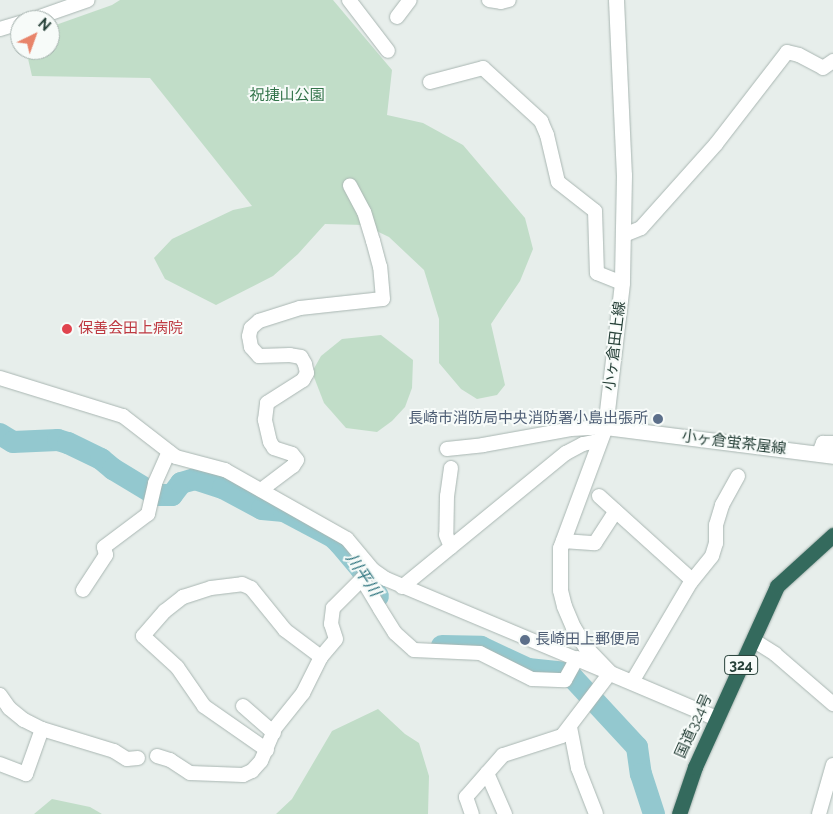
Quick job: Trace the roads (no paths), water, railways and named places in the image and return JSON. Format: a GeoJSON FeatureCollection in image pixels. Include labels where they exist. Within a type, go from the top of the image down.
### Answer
{"type":"FeatureCollection","features":[{"type":"Feature","properties":{"kind":"highway","name":"国道324号"},"geometry":{"type":"LineString","coordinates":[[678,814],[716,718],[778,586],[833,535]]}},
{"type":"Feature","properties":{"kind":"main road","name":"小ヶ倉田上線"},"geometry":{"type":"LineString","coordinates":[[616,0],[624,175],[622,283],[605,427],[560,548],[559,576],[564,606],[586,648],[610,673],[716,718]]}},
{"type":"Feature","properties":{"kind":"main road","name":"小ヶ倉蛍茶屋線"},"geometry":{"type":"LineString","coordinates":[[605,427],[826,454]]}},
{"type":"Feature","properties":{"kind":"street"},"geometry":{"type":"LineString","coordinates":[[60,10],[88,0]]}},
{"type":"Feature","properties":{"kind":"street"},"geometry":{"type":"LineString","coordinates":[[349,0],[388,51]]}},
{"type":"Feature","properties":{"kind":"street"},"geometry":{"type":"LineString","coordinates":[[397,17],[410,0]]}},
{"type":"Feature","properties":{"kind":"street"},"geometry":{"type":"LineString","coordinates":[[489,0],[501,2],[509,0]]}},
{"type":"Feature","properties":{"kind":"street"},"geometry":{"type":"LineString","coordinates":[[624,235],[641,228],[716,144],[787,52],[799,55],[823,68],[833,61]]}},
{"type":"Feature","properties":{"kind":"street"},"geometry":{"type":"LineString","coordinates":[[430,82],[483,68],[540,121],[547,135],[558,182],[595,211],[597,273],[622,283]]}},
{"type":"Feature","properties":{"kind":"street"},"geometry":{"type":"LineString","coordinates":[[260,490],[294,466],[297,460],[292,454],[274,448],[270,442],[265,420],[267,403],[303,380],[307,373],[301,357],[290,355],[259,356],[251,347],[249,336],[252,328],[259,321],[300,308],[383,299],[380,267],[373,242],[364,212],[350,186]]}},
{"type":"Feature","properties":{"kind":"street"},"geometry":{"type":"LineString","coordinates":[[1,381],[123,416],[168,452],[183,459],[225,470],[347,539],[373,570],[402,587],[610,673],[562,736],[503,755],[466,797],[472,814]]}},
{"type":"Feature","properties":{"kind":"street"},"geometry":{"type":"LineString","coordinates":[[446,449],[483,445],[571,429],[605,427]]}},
{"type":"Feature","properties":{"kind":"street"},"geometry":{"type":"LineString","coordinates":[[402,587],[566,453],[583,444],[599,442]]}},
{"type":"Feature","properties":{"kind":"street"},"geometry":{"type":"LineString","coordinates":[[826,454],[823,443],[833,444]]}},
{"type":"Feature","properties":{"kind":"street"},"geometry":{"type":"LineString","coordinates":[[83,590],[106,555],[104,547],[148,514],[155,483],[168,452]]}},
{"type":"Feature","properties":{"kind":"street"},"geometry":{"type":"LineString","coordinates":[[451,468],[447,496],[446,535],[451,546]]}},
{"type":"Feature","properties":{"kind":"street"},"geometry":{"type":"LineString","coordinates":[[632,682],[692,580],[712,556],[716,542],[716,525],[722,505],[738,476]]}},
{"type":"Feature","properties":{"kind":"street"},"geometry":{"type":"LineString","coordinates":[[599,496],[692,580]]}},
{"type":"Feature","properties":{"kind":"street"},"geometry":{"type":"LineString","coordinates":[[563,541],[595,543],[616,512]]}},
{"type":"Feature","properties":{"kind":"street"},"geometry":{"type":"LineString","coordinates":[[157,756],[170,760],[190,773],[242,774],[252,771],[267,750],[274,732],[303,694],[321,657],[336,639],[331,624],[333,608],[373,570]]}},
{"type":"Feature","properties":{"kind":"street"},"geometry":{"type":"LineString","coordinates":[[362,579],[395,633],[414,650],[480,653],[532,678],[565,680],[577,658]]}},
{"type":"Feature","properties":{"kind":"street"},"geometry":{"type":"LineString","coordinates":[[267,750],[204,706],[177,667],[143,636],[165,611],[183,597],[211,588],[242,584],[251,588],[285,630],[299,643],[321,657]]}},
{"type":"Feature","properties":{"kind":"street"},"geometry":{"type":"LineString","coordinates":[[752,640],[775,654],[833,704]]}},
{"type":"Feature","properties":{"kind":"street"},"geometry":{"type":"LineString","coordinates":[[0,695],[9,708],[24,720],[42,728],[114,751],[127,759],[138,758]]}},
{"type":"Feature","properties":{"kind":"street"},"geometry":{"type":"LineString","coordinates":[[243,706],[274,732]]}},
{"type":"Feature","properties":{"kind":"street"},"geometry":{"type":"LineString","coordinates":[[570,727],[578,768],[596,814]]}},
{"type":"Feature","properties":{"kind":"street"},"geometry":{"type":"LineString","coordinates":[[0,764],[26,774],[42,728]]}},
{"type":"Feature","properties":{"kind":"street"},"geometry":{"type":"LineString","coordinates":[[819,814],[833,765]]}},
{"type":"Feature","properties":{"kind":"street"},"geometry":{"type":"LineString","coordinates":[[487,773],[505,814]]}},
{"type":"Feature","properties":{"kind":"waterway","name":"川平川"},"geometry":{"type":"LineString","coordinates":[[0,434],[13,442],[58,440],[68,443],[101,459],[113,469],[156,495],[172,495],[181,483],[195,479],[223,488],[262,509],[284,511],[333,537],[361,569],[378,596]]}},
{"type":"Feature","properties":{"kind":"waterway","name":"川平川"},"geometry":{"type":"LineString","coordinates":[[442,646],[481,647],[528,669],[564,673],[573,678],[637,747],[641,774],[654,814]]}},
{"type":"Feature","properties":{"kind":"place","name":"保善会田上病院"},"geometry":{"type":"Point","coordinates":[67,329]}},
{"type":"Feature","properties":{"kind":"place","name":"長崎市消防局中央消防署小島出張所"},"geometry":{"type":"Point","coordinates":[658,419]}},
{"type":"Feature","properties":{"kind":"place","name":"長崎田上郵便局"},"geometry":{"type":"Point","coordinates":[525,640]}},
{"type":"Feature","properties":{"kind":"park label","name":"祝捷山公園"},"geometry":{"type":"Point","coordinates":[287,96]}}]}
